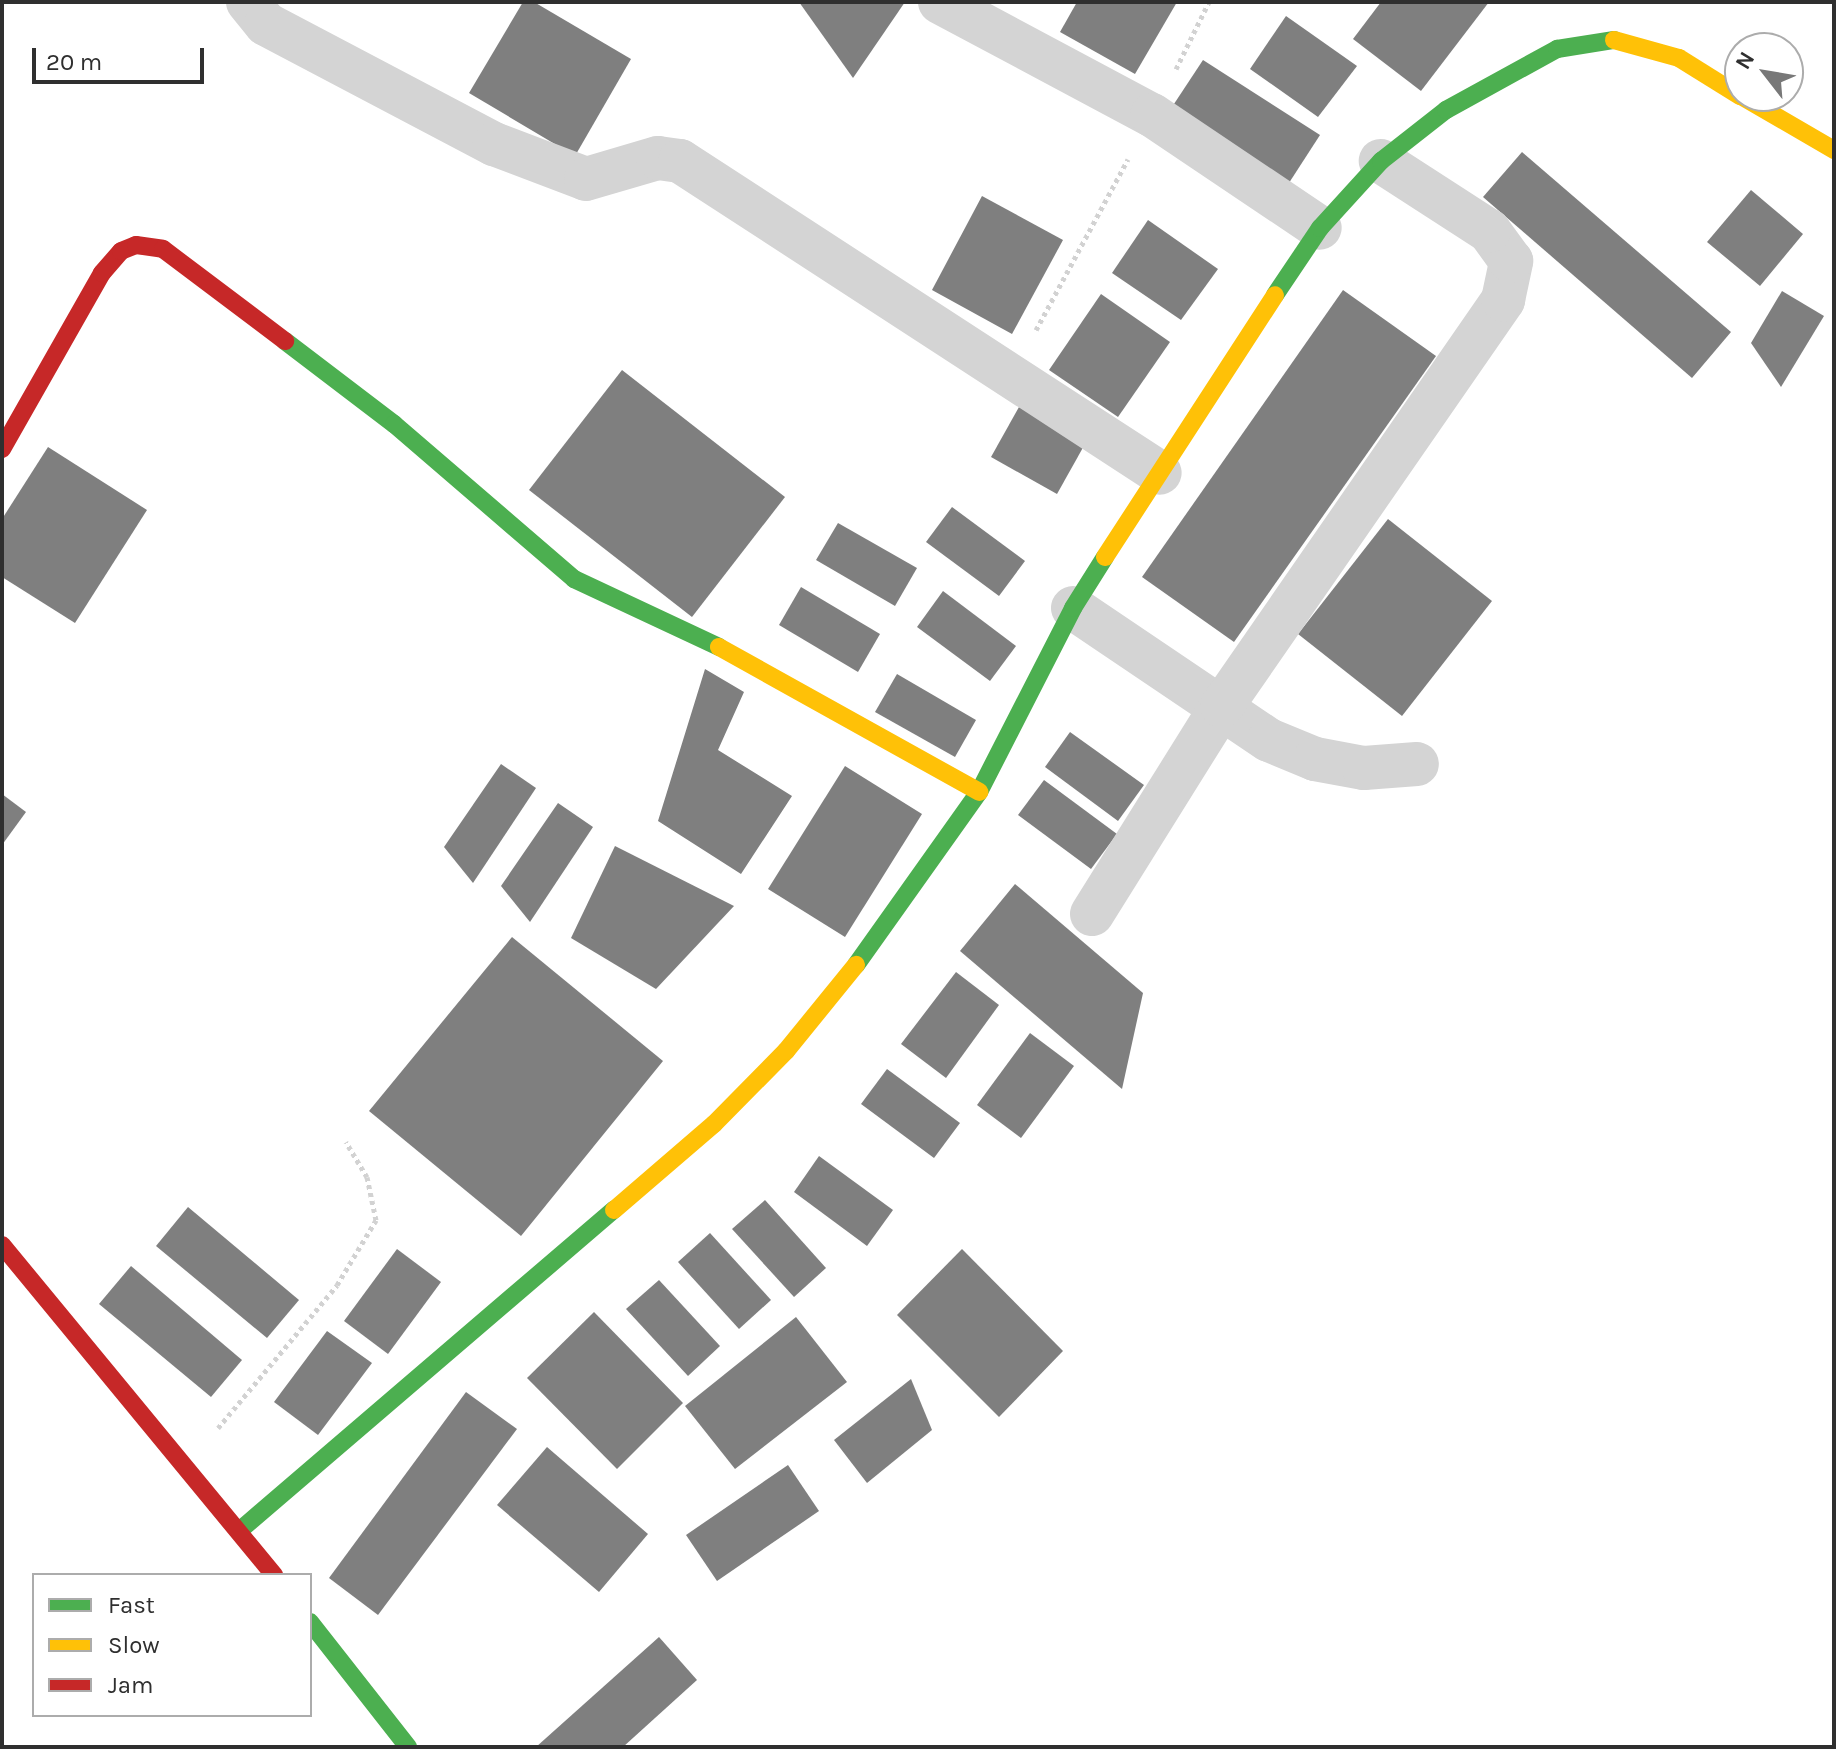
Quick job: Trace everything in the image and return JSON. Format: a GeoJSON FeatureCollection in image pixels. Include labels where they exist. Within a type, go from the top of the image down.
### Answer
{"type":"FeatureCollection","features":[{"type":"Feature","properties":{"kind":"street"},"geometry":{"type":"LineString","coordinates":[[940,2],[1152,115],[1320,228]]}},
{"type":"Feature","properties":{"kind":"street"},"geometry":{"type":"LineString","coordinates":[[265,9],[494,144],[586,179],[658,158],[680,161],[1160,473]]}},
{"type":"Feature","properties":{"kind":"street"},"geometry":{"type":"LineString","coordinates":[[239,1531],[714,1124],[786,1051],[875,942],[979,792],[1073,608],[1320,228],[1381,161],[1446,110],[1557,49],[1620,39],[1679,58],[1724,86]]}},
{"type":"Feature","properties":{"kind":"street"},"geometry":{"type":"LineString","coordinates":[[1768,112],[1834,150]]}},
{"type":"Feature","properties":{"kind":"street"},"geometry":{"type":"LineString","coordinates":[[1092,914],[1222,706],[1503,300],[1511,261],[1489,231],[1381,161]]}},
{"type":"Feature","properties":{"kind":"street"},"geometry":{"type":"LineString","coordinates":[[2,449],[102,273],[121,251],[150,244],[253,314],[394,424],[574,579],[728,651],[979,792]]}},
{"type":"Feature","properties":{"kind":"street"},"geometry":{"type":"LineString","coordinates":[[1073,608],[1269,740],[1315,759],[1364,768],[1417,764]]}},
{"type":"Feature","properties":{"kind":"street"},"geometry":{"type":"LineString","coordinates":[[2,1245],[187,1465],[272,1573]]}},
{"type":"Feature","properties":{"kind":"street"},"geometry":{"type":"LineString","coordinates":[[312,1625],[408,1747]]}},
{"type":"Feature","properties":{"kind":"path"},"geometry":{"type":"LineString","coordinates":[[1011,376],[1152,115],[1209,2]]}},
{"type":"Feature","properties":{"kind":"path"},"geometry":{"type":"LineString","coordinates":[[187,1465],[337,1285],[376,1220],[367,1177],[346,1142]]}},
{"type":"Feature","properties":{"kind":"building"},"geometry":{"type":"Polygon","coordinates":[[[523,2],[534,2],[631,59],[575,156],[469,93],[523,2]]]}},
{"type":"Feature","properties":{"kind":"building"},"geometry":{"type":"Polygon","coordinates":[[[799,2],[905,2],[853,78],[799,2]]]}},
{"type":"Feature","properties":{"kind":"building"},"geometry":{"type":"Polygon","coordinates":[[[1077,2],[1177,2],[1135,74],[1060,32],[1077,2]]]}},
{"type":"Feature","properties":{"kind":"building"},"geometry":{"type":"Polygon","coordinates":[[[1381,2],[1489,2],[1421,91],[1353,39],[1381,2]]]}},
{"type":"Feature","properties":{"kind":"building"},"geometry":{"type":"Polygon","coordinates":[[[1286,16],[1357,66],[1318,117],[1250,69],[1286,16]]]}},
{"type":"Feature","properties":{"kind":"building"},"geometry":{"type":"Polygon","coordinates":[[[1203,60],[1320,135],[1287,186],[1170,110],[1203,60]]]}},
{"type":"Feature","properties":{"kind":"building"},"geometry":{"type":"Polygon","coordinates":[[[1522,152],[1731,332],[1692,378],[1483,197],[1522,152]]]}},
{"type":"Feature","properties":{"kind":"building"},"geometry":{"type":"Polygon","coordinates":[[[1751,190],[1803,234],[1760,286],[1707,242],[1751,190]]]}},
{"type":"Feature","properties":{"kind":"building"},"geometry":{"type":"Polygon","coordinates":[[[982,196],[1063,240],[1012,334],[932,290],[982,196]]]}},
{"type":"Feature","properties":{"kind":"building"},"geometry":{"type":"Polygon","coordinates":[[[1148,220],[1218,269],[1181,320],[1112,273],[1148,220]]]}},
{"type":"Feature","properties":{"kind":"building"},"geometry":{"type":"Polygon","coordinates":[[[1343,290],[1436,356],[1234,642],[1142,577],[1343,290]]]}},
{"type":"Feature","properties":{"kind":"building"},"geometry":{"type":"Polygon","coordinates":[[[1782,291],[1824,316],[1781,387],[1751,343],[1782,291]]]}},
{"type":"Feature","properties":{"kind":"building"},"geometry":{"type":"Polygon","coordinates":[[[1101,294],[1170,342],[1118,417],[1049,370],[1101,294]]]}},
{"type":"Feature","properties":{"kind":"building"},"geometry":{"type":"Polygon","coordinates":[[[622,370],[785,497],[692,617],[529,490],[622,370]]]}},
{"type":"Feature","properties":{"kind":"building"},"geometry":{"type":"Polygon","coordinates":[[[1019,407],[1085,444],[1057,494],[991,457],[1019,407]]]}},
{"type":"Feature","properties":{"kind":"building"},"geometry":{"type":"Polygon","coordinates":[[[48,447],[147,510],[75,623],[2,577],[2,519],[48,447]]]}},
{"type":"Feature","properties":{"kind":"building"},"geometry":{"type":"Polygon","coordinates":[[[952,507],[1025,561],[999,596],[926,542],[952,507]]]}},
{"type":"Feature","properties":{"kind":"building"},"geometry":{"type":"Polygon","coordinates":[[[1388,519],[1492,601],[1402,716],[1298,634],[1388,519]]]}},
{"type":"Feature","properties":{"kind":"building"},"geometry":{"type":"Polygon","coordinates":[[[838,523],[917,568],[895,606],[816,560],[838,523]]]}},
{"type":"Feature","properties":{"kind":"building"},"geometry":{"type":"Polygon","coordinates":[[[801,587],[880,634],[858,672],[779,625],[801,587]]]}},
{"type":"Feature","properties":{"kind":"building"},"geometry":{"type":"Polygon","coordinates":[[[943,591],[1016,646],[990,681],[917,627],[943,591]]]}},
{"type":"Feature","properties":{"kind":"building"},"geometry":{"type":"Polygon","coordinates":[[[705,669],[744,692],[718,750],[792,796],[741,874],[658,821],[705,669]]]}},
{"type":"Feature","properties":{"kind":"building"},"geometry":{"type":"Polygon","coordinates":[[[897,674],[976,720],[955,757],[875,712],[897,674]]]}},
{"type":"Feature","properties":{"kind":"building"},"geometry":{"type":"Polygon","coordinates":[[[1070,732],[1144,785],[1118,821],[1045,767],[1070,732]]]}},
{"type":"Feature","properties":{"kind":"building"},"geometry":{"type":"Polygon","coordinates":[[[501,764],[536,788],[473,883],[444,847],[501,764]]]}},
{"type":"Feature","properties":{"kind":"building"},"geometry":{"type":"Polygon","coordinates":[[[845,766],[922,814],[845,937],[768,889],[845,766]]]}},
{"type":"Feature","properties":{"kind":"building"},"geometry":{"type":"Polygon","coordinates":[[[1044,780],[1117,834],[1091,869],[1018,815],[1044,780]]]}},
{"type":"Feature","properties":{"kind":"building"},"geometry":{"type":"Polygon","coordinates":[[[2,794],[26,812],[2,845],[2,794]]]}},
{"type":"Feature","properties":{"kind":"building"},"geometry":{"type":"Polygon","coordinates":[[[558,803],[593,827],[530,922],[501,886],[558,803]]]}},
{"type":"Feature","properties":{"kind":"building"},"geometry":{"type":"Polygon","coordinates":[[[615,846],[734,906],[656,989],[571,938],[615,846]]]}},
{"type":"Feature","properties":{"kind":"building"},"geometry":{"type":"Polygon","coordinates":[[[1015,884],[1143,993],[1122,1089],[960,951],[1015,884]]]}},
{"type":"Feature","properties":{"kind":"building"},"geometry":{"type":"Polygon","coordinates":[[[512,937],[663,1061],[521,1236],[369,1111],[512,937]]]}},
{"type":"Feature","properties":{"kind":"building"},"geometry":{"type":"Polygon","coordinates":[[[956,972],[999,1005],[946,1078],[901,1044],[956,972]]]}},
{"type":"Feature","properties":{"kind":"building"},"geometry":{"type":"Polygon","coordinates":[[[1030,1033],[1074,1066],[1021,1138],[977,1105],[1030,1033]]]}},
{"type":"Feature","properties":{"kind":"building"},"geometry":{"type":"Polygon","coordinates":[[[887,1069],[960,1123],[934,1158],[861,1104],[887,1069]]]}},
{"type":"Feature","properties":{"kind":"building"},"geometry":{"type":"Polygon","coordinates":[[[819,1156],[893,1210],[867,1246],[794,1192],[819,1156]]]}},
{"type":"Feature","properties":{"kind":"building"},"geometry":{"type":"Polygon","coordinates":[[[765,1200],[826,1268],[794,1297],[732,1229],[765,1200]]]}},
{"type":"Feature","properties":{"kind":"building"},"geometry":{"type":"Polygon","coordinates":[[[188,1207],[299,1300],[267,1338],[156,1246],[188,1207]]]}},
{"type":"Feature","properties":{"kind":"building"},"geometry":{"type":"Polygon","coordinates":[[[710,1233],[771,1300],[739,1329],[678,1262],[710,1233]]]}},
{"type":"Feature","properties":{"kind":"building"},"geometry":{"type":"Polygon","coordinates":[[[397,1249],[441,1282],[388,1354],[344,1321],[397,1249]]]}},
{"type":"Feature","properties":{"kind":"building"},"geometry":{"type":"Polygon","coordinates":[[[962,1249],[1063,1351],[999,1417],[897,1315],[962,1249]]]}},
{"type":"Feature","properties":{"kind":"building"},"geometry":{"type":"Polygon","coordinates":[[[131,1266],[242,1360],[211,1397],[99,1304],[131,1266]]]}},
{"type":"Feature","properties":{"kind":"building"},"geometry":{"type":"Polygon","coordinates":[[[659,1280],[720,1346],[688,1376],[626,1309],[659,1280]]]}},
{"type":"Feature","properties":{"kind":"building"},"geometry":{"type":"Polygon","coordinates":[[[594,1312],[683,1403],[617,1469],[527,1378],[594,1312]]]}},
{"type":"Feature","properties":{"kind":"building"},"geometry":{"type":"Polygon","coordinates":[[[796,1317],[847,1382],[735,1469],[685,1406],[796,1317]]]}},
{"type":"Feature","properties":{"kind":"building"},"geometry":{"type":"Polygon","coordinates":[[[327,1331],[372,1363],[318,1435],[274,1402],[327,1331]]]}},
{"type":"Feature","properties":{"kind":"building"},"geometry":{"type":"Polygon","coordinates":[[[911,1379],[932,1430],[867,1483],[834,1440],[911,1379]]]}},
{"type":"Feature","properties":{"kind":"building"},"geometry":{"type":"Polygon","coordinates":[[[466,1392],[517,1429],[378,1615],[329,1578],[466,1392]]]}},
{"type":"Feature","properties":{"kind":"building"},"geometry":{"type":"Polygon","coordinates":[[[547,1447],[648,1534],[599,1592],[497,1505],[547,1447]]]}},
{"type":"Feature","properties":{"kind":"building"},"geometry":{"type":"Polygon","coordinates":[[[788,1465],[819,1511],[717,1581],[686,1535],[788,1465]]]}},
{"type":"Feature","properties":{"kind":"building"},"geometry":{"type":"Polygon","coordinates":[[[659,1637],[697,1680],[623,1747],[536,1747],[659,1637]]]}},
{"type":"Feature","properties":{"kind":"traffic: fast"},"geometry":{"type":"LineString","coordinates":[[1275,295],[1320,228],[1381,161],[1446,110],[1557,49],[1614,40]]}},
{"type":"Feature","properties":{"kind":"traffic: fast"},"geometry":{"type":"LineString","coordinates":[[285,341],[394,424],[574,579],[719,647]]}},
{"type":"Feature","properties":{"kind":"traffic: fast"},"geometry":{"type":"LineString","coordinates":[[856,965],[979,792],[1073,608],[1105,557]]}},
{"type":"Feature","properties":{"kind":"traffic: fast"},"geometry":{"type":"LineString","coordinates":[[239,1531],[614,1210]]}},
{"type":"Feature","properties":{"kind":"traffic: fast"},"geometry":{"type":"LineString","coordinates":[[312,1625],[408,1747]]}},
{"type":"Feature","properties":{"kind":"traffic: slow"},"geometry":{"type":"LineString","coordinates":[[1614,40],[1679,58],[1724,86]]}},
{"type":"Feature","properties":{"kind":"traffic: slow"},"geometry":{"type":"LineString","coordinates":[[1769,112],[1834,150]]}},
{"type":"Feature","properties":{"kind":"traffic: slow"},"geometry":{"type":"LineString","coordinates":[[1105,557],[1275,295]]}},
{"type":"Feature","properties":{"kind":"traffic: slow"},"geometry":{"type":"LineString","coordinates":[[719,647],[979,792]]}},
{"type":"Feature","properties":{"kind":"traffic: slow"},"geometry":{"type":"LineString","coordinates":[[614,1210],[714,1124],[786,1051],[856,965]]}},
{"type":"Feature","properties":{"kind":"traffic: jam"},"geometry":{"type":"LineString","coordinates":[[2,449],[102,273],[121,251],[136,245],[163,249],[285,341]]}},
{"type":"Feature","properties":{"kind":"traffic: jam"},"geometry":{"type":"LineString","coordinates":[[2,1245],[272,1573]]}}]}
